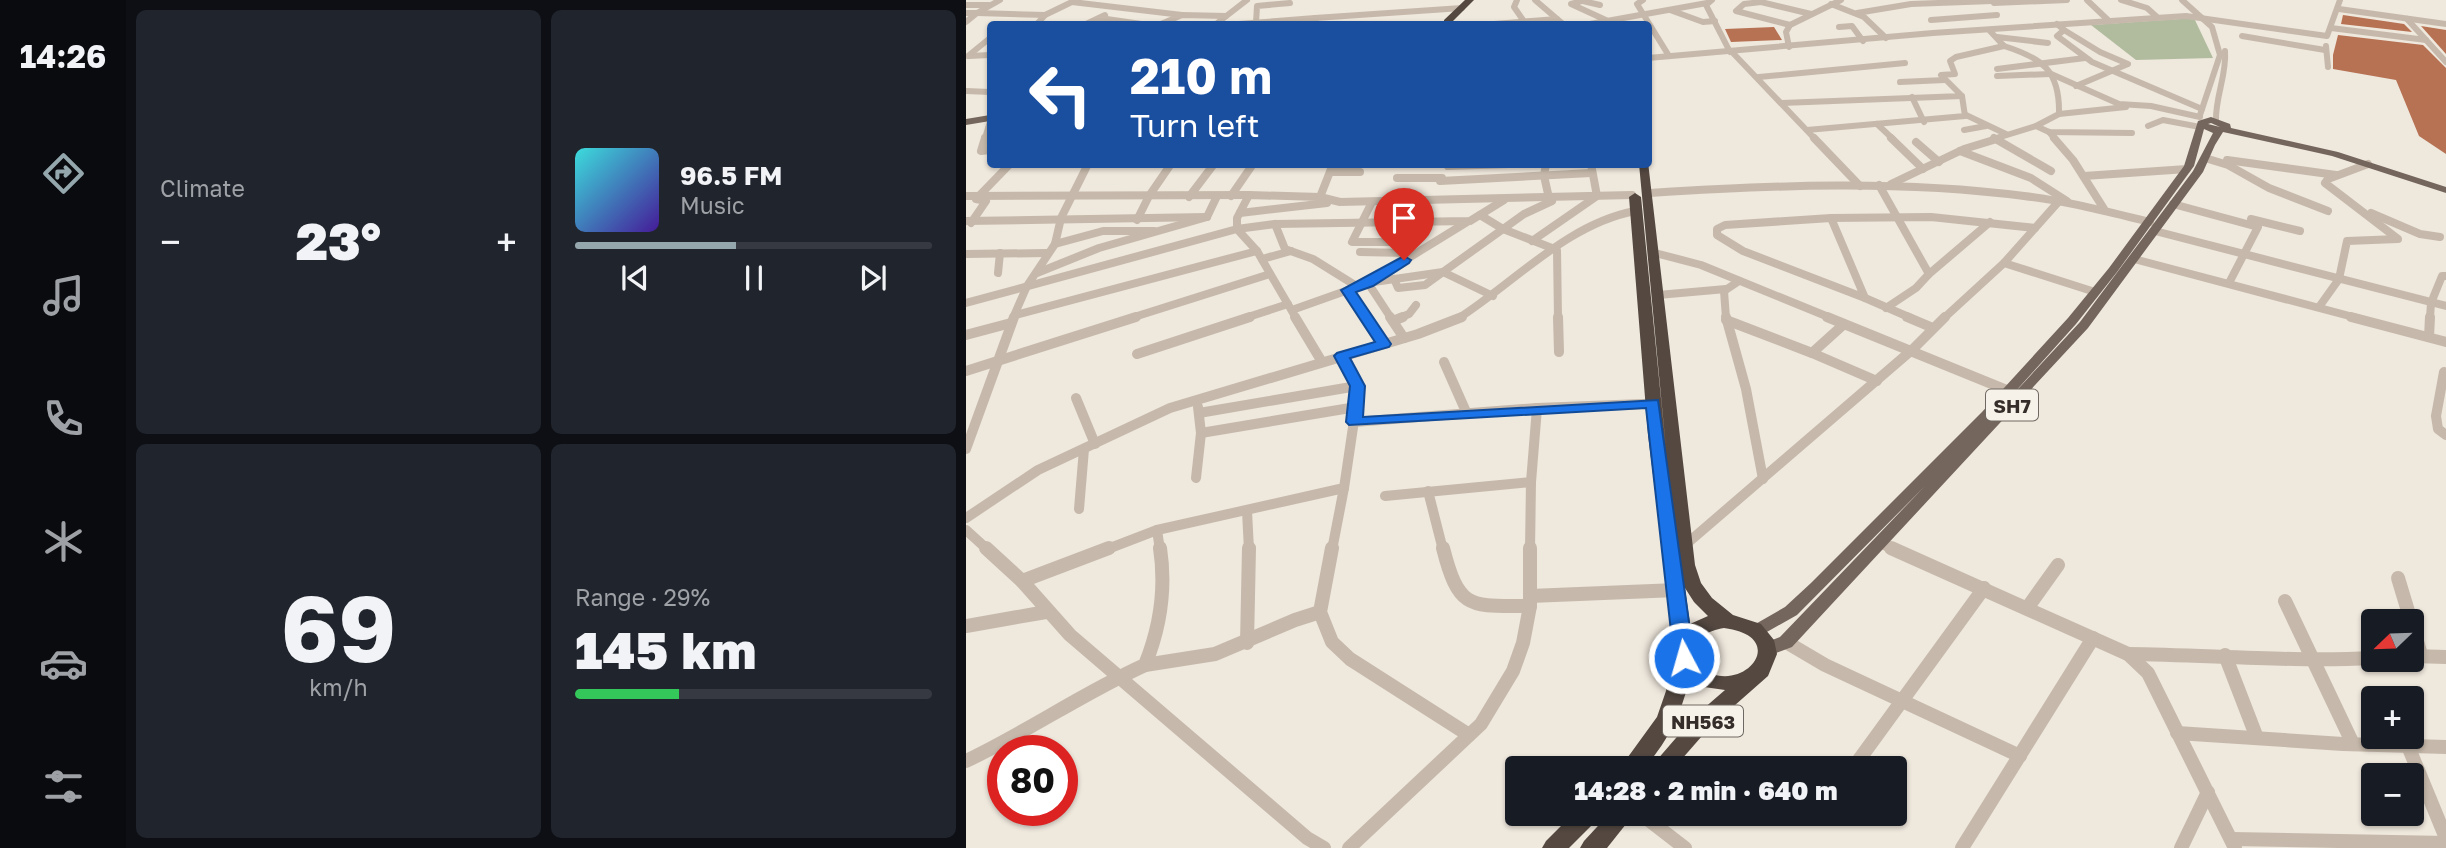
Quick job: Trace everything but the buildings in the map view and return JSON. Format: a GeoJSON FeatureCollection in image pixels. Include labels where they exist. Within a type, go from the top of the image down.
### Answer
{"type":"FeatureCollection","features":[{"type":"Feature","properties":{"kind":"highway"},"geometry":{"type":"LineString","coordinates":[[1453,21],[1470,0]]}},
{"type":"Feature","properties":{"kind":"highway"},"geometry":{"type":"LineString","coordinates":[[1454,21],[1480,0]]}},
{"type":"Feature","properties":{"kind":"highway","name":"NH563"},"geometry":{"type":"LineString","coordinates":[[1635,168],[1655,253],[1661,403],[1686,565],[1695,590],[1710,610],[1727,620],[1744,624],[1771,641],[1768,660],[1761,671],[1702,722],[1672,756]]}},
{"type":"Feature","properties":{"kind":"highway","name":"NH563"},"geometry":{"type":"LineString","coordinates":[[1641,756],[1658,737],[1669,718],[1684,653],[1641,196],[1644,168]]}},
{"type":"Feature","properties":{"kind":"highway"},"geometry":{"type":"LineString","coordinates":[[1684,653],[1689,636],[1699,628],[1727,620]]}},
{"type":"Feature","properties":{"kind":"highway","name":"NH563"},"geometry":{"type":"LineString","coordinates":[[1684,653],[1698,676],[1710,682],[1724,685],[1750,679]]}},
{"type":"Feature","properties":{"kind":"highway"},"geometry":{"type":"LineString","coordinates":[[1554,848],[1576,826]]}},
{"type":"Feature","properties":{"kind":"highway"},"geometry":{"type":"LineString","coordinates":[[1592,848],[1612,826]]}},
{"type":"Feature","properties":{"kind":"main road"},"geometry":{"type":"LineString","coordinates":[[966,120],[987,118]]}},
{"type":"Feature","properties":{"kind":"main road"},"geometry":{"type":"LineString","coordinates":[[2201,120],[2368,164],[2446,190]]}},
{"type":"Feature","properties":{"kind":"main road","name":"SH7"},"geometry":{"type":"LineString","coordinates":[[1771,641],[1880,543],[2134,258],[2193,158],[2201,120]]}},
{"type":"Feature","properties":{"kind":"main road"},"geometry":{"type":"LineString","coordinates":[[2221,126],[2337,150],[2446,184]]}},
{"type":"Feature","properties":{"kind":"main road","name":"SH7"},"geometry":{"type":"LineString","coordinates":[[1771,641],[1791,611],[2060,343],[2095,292],[2175,203],[2205,158],[2208,144],[2221,126]]}},
{"type":"Feature","properties":{"kind":"street"},"geometry":{"type":"LineString","coordinates":[[966,22],[1000,0]]}},
{"type":"Feature","properties":{"kind":"street"},"geometry":{"type":"LineString","coordinates":[[1220,21],[1247,0]]}},
{"type":"Feature","properties":{"kind":"street"},"geometry":{"type":"LineString","coordinates":[[1517,0],[1514,7],[1523,20]]}},
{"type":"Feature","properties":{"kind":"street"},"geometry":{"type":"LineString","coordinates":[[1535,0],[1559,21]]}},
{"type":"Feature","properties":{"kind":"street"},"geometry":{"type":"LineString","coordinates":[[1600,5],[1584,0],[1572,4],[1608,20]]}},
{"type":"Feature","properties":{"kind":"street"},"geometry":{"type":"LineString","coordinates":[[1640,0],[1637,4],[1649,21]]}},
{"type":"Feature","properties":{"kind":"street"},"geometry":{"type":"LineString","coordinates":[[1789,47],[1786,32],[1790,25],[1840,0]]}},
{"type":"Feature","properties":{"kind":"street"},"geometry":{"type":"LineString","coordinates":[[1857,13],[1911,2],[1922,9],[1993,2],[2037,3],[2067,0]]}},
{"type":"Feature","properties":{"kind":"street"},"geometry":{"type":"LineString","coordinates":[[2087,0],[2109,21]]}},
{"type":"Feature","properties":{"kind":"street"},"geometry":{"type":"LineString","coordinates":[[2121,0],[2147,9],[2157,18]]}},
{"type":"Feature","properties":{"kind":"street"},"geometry":{"type":"LineString","coordinates":[[2182,0],[2218,26],[2224,39],[2226,57],[2214,104],[2221,126]]}},
{"type":"Feature","properties":{"kind":"street"},"geometry":{"type":"LineString","coordinates":[[2328,67],[2325,50],[2327,36],[2339,9],[2340,0]]}},
{"type":"Feature","properties":{"kind":"street"},"geometry":{"type":"LineString","coordinates":[[1040,21],[1045,15],[1074,1],[1182,15],[1226,16]]}},
{"type":"Feature","properties":{"kind":"street"},"geometry":{"type":"LineString","coordinates":[[1604,21],[1709,1],[1714,21],[1731,52],[1759,77],[1860,186]]}},
{"type":"Feature","properties":{"kind":"street"},"geometry":{"type":"LineString","coordinates":[[1790,25],[1736,11],[1744,4],[1761,1],[1811,14]]}},
{"type":"Feature","properties":{"kind":"street"},"geometry":{"type":"LineString","coordinates":[[2057,1],[2062,9]]}},
{"type":"Feature","properties":{"kind":"street"},"geometry":{"type":"LineString","coordinates":[[1256,21],[1257,6],[1290,2],[1300,20]]}},
{"type":"Feature","properties":{"kind":"street"},"geometry":{"type":"LineString","coordinates":[[1832,2],[1857,13],[1886,38]]}},
{"type":"Feature","properties":{"kind":"street"},"geometry":{"type":"LineString","coordinates":[[1993,2],[1997,15],[1995,33],[2004,46],[2037,59],[2049,73],[2059,100],[2059,114]]}},
{"type":"Feature","properties":{"kind":"street"},"geometry":{"type":"LineString","coordinates":[[2013,3],[2018,10]]}},
{"type":"Feature","properties":{"kind":"street"},"geometry":{"type":"LineString","coordinates":[[2037,3],[2043,11]]}},
{"type":"Feature","properties":{"kind":"street"},"geometry":{"type":"LineString","coordinates":[[966,5],[989,5]]}},
{"type":"Feature","properties":{"kind":"street"},"geometry":{"type":"LineString","coordinates":[[1093,21],[1121,8]]}},
{"type":"Feature","properties":{"kind":"street"},"geometry":{"type":"LineString","coordinates":[[1290,21],[1462,8]]}},
{"type":"Feature","properties":{"kind":"street"},"geometry":{"type":"LineString","coordinates":[[2339,9],[2446,24]]}},
{"type":"Feature","properties":{"kind":"street"},"geometry":{"type":"LineString","coordinates":[[1670,10],[1703,22],[1714,21]]}},
{"type":"Feature","properties":{"kind":"street"},"geometry":{"type":"LineString","coordinates":[[966,13],[1045,15]]}},
{"type":"Feature","properties":{"kind":"street"},"geometry":{"type":"LineString","coordinates":[[1168,21],[1182,15]]}},
{"type":"Feature","properties":{"kind":"street"},"geometry":{"type":"LineString","coordinates":[[1941,34],[1928,18],[1997,15]]}},
{"type":"Feature","properties":{"kind":"street"},"geometry":{"type":"LineString","coordinates":[[1014,21],[1022,16]]}},
{"type":"Feature","properties":{"kind":"street"},"geometry":{"type":"LineString","coordinates":[[1362,16],[1363,21]]}},
{"type":"Feature","properties":{"kind":"street"},"geometry":{"type":"LineString","coordinates":[[2066,16],[2071,23]]}},
{"type":"Feature","properties":{"kind":"street"},"geometry":{"type":"LineString","coordinates":[[2201,120],[2220,55],[2212,27],[2204,17]]}},
{"type":"Feature","properties":{"kind":"street"},"geometry":{"type":"LineString","coordinates":[[1652,58],[1941,34],[1995,33],[2057,24],[2157,18],[2204,17],[2327,36]]}},
{"type":"Feature","properties":{"kind":"street"},"geometry":{"type":"LineString","coordinates":[[1100,18],[1120,21]]}},
{"type":"Feature","properties":{"kind":"street"},"geometry":{"type":"LineString","coordinates":[[1516,21],[1557,19]]}},
{"type":"Feature","properties":{"kind":"street"},"geometry":{"type":"LineString","coordinates":[[2407,19],[2446,62]]}},
{"type":"Feature","properties":{"kind":"street"},"geometry":{"type":"LineString","coordinates":[[2057,24],[2100,52],[2128,64],[2076,86]]}},
{"type":"Feature","properties":{"kind":"street"},"geometry":{"type":"LineString","coordinates":[[1652,25],[1669,57]]}},
{"type":"Feature","properties":{"kind":"street"},"geometry":{"type":"LineString","coordinates":[[1839,27],[1852,26],[1863,41]]}},
{"type":"Feature","properties":{"kind":"street"},"geometry":{"type":"LineString","coordinates":[[2331,28],[2426,40]]}},
{"type":"Feature","properties":{"kind":"street"},"geometry":{"type":"LineString","coordinates":[[2037,59],[2048,43],[2064,30]]}},
{"type":"Feature","properties":{"kind":"street"},"geometry":{"type":"LineString","coordinates":[[1652,34],[1657,33]]}},
{"type":"Feature","properties":{"kind":"street"},"geometry":{"type":"LineString","coordinates":[[1995,33],[2048,43]]}},
{"type":"Feature","properties":{"kind":"street"},"geometry":{"type":"LineString","coordinates":[[2057,36],[2085,58],[2201,120]]}},
{"type":"Feature","properties":{"kind":"street"},"geometry":{"type":"LineString","coordinates":[[2242,36],[2325,50]]}},
{"type":"Feature","properties":{"kind":"street"},"geometry":{"type":"LineString","coordinates":[[967,56],[987,40]]}},
{"type":"Feature","properties":{"kind":"street"},"geometry":{"type":"LineString","coordinates":[[1966,115],[1962,96],[1941,75],[1955,73],[1950,61],[1956,57],[2004,46]]}},
{"type":"Feature","properties":{"kind":"street"},"geometry":{"type":"LineString","coordinates":[[967,56],[987,55]]}},
{"type":"Feature","properties":{"kind":"street"},"geometry":{"type":"LineString","coordinates":[[2085,58],[2037,59],[1997,72],[2032,77],[2049,73],[2119,104],[2184,113],[2201,120]]}},
{"type":"Feature","properties":{"kind":"street"},"geometry":{"type":"LineString","coordinates":[[1759,77],[1905,63]]}},
{"type":"Feature","properties":{"kind":"street"},"geometry":{"type":"LineString","coordinates":[[1883,65],[1907,88]]}},
{"type":"Feature","properties":{"kind":"street"},"geometry":{"type":"LineString","coordinates":[[1900,82],[1945,80]]}},
{"type":"Feature","properties":{"kind":"street"},"geometry":{"type":"LineString","coordinates":[[966,91],[987,92]]}},
{"type":"Feature","properties":{"kind":"street"},"geometry":{"type":"LineString","coordinates":[[1782,103],[1962,96]]}},
{"type":"Feature","properties":{"kind":"street"},"geometry":{"type":"LineString","coordinates":[[1912,97],[1924,122]]}},
{"type":"Feature","properties":{"kind":"street"},"geometry":{"type":"LineString","coordinates":[[1884,185],[1960,151],[2036,125],[2059,114],[2135,105]]}},
{"type":"Feature","properties":{"kind":"street"},"geometry":{"type":"LineString","coordinates":[[1807,130],[1924,122],[1966,115],[2006,134]]}},
{"type":"Feature","properties":{"kind":"street"},"geometry":{"type":"LineString","coordinates":[[2148,126],[2163,120],[2201,120]]}},
{"type":"Feature","properties":{"kind":"street"},"geometry":{"type":"LineString","coordinates":[[1877,124],[1923,169]]}},
{"type":"Feature","properties":{"kind":"street"},"geometry":{"type":"LineString","coordinates":[[2036,125],[2049,132],[2084,176],[2104,209]]}},
{"type":"Feature","properties":{"kind":"street"},"geometry":{"type":"LineString","coordinates":[[1964,130],[1986,126]]}},
{"type":"Feature","properties":{"kind":"street"},"geometry":{"type":"LineString","coordinates":[[2049,132],[2132,133]]}},
{"type":"Feature","properties":{"kind":"street"},"geometry":{"type":"LineString","coordinates":[[1994,138],[2051,172]]}},
{"type":"Feature","properties":{"kind":"street"},"geometry":{"type":"LineString","coordinates":[[987,140],[981,151],[987,150]]}},
{"type":"Feature","properties":{"kind":"street"},"geometry":{"type":"LineString","coordinates":[[1916,142],[1939,162]]}},
{"type":"Feature","properties":{"kind":"street"},"geometry":{"type":"LineString","coordinates":[[1960,151],[1993,166],[2041,181],[2064,200]]}},
{"type":"Feature","properties":{"kind":"street"},"geometry":{"type":"LineString","coordinates":[[2205,158],[2339,175]]}},
{"type":"Feature","properties":{"kind":"street"},"geometry":{"type":"LineString","coordinates":[[2225,160],[2255,181],[2281,194],[2328,211]]}},
{"type":"Feature","properties":{"kind":"street"},"geometry":{"type":"LineString","coordinates":[[2319,307],[2339,279],[2347,241],[2398,239],[2325,183],[2368,164]]}},
{"type":"Feature","properties":{"kind":"street"},"geometry":{"type":"LineString","coordinates":[[969,223],[985,201],[976,199],[1006,168]]}},
{"type":"Feature","properties":{"kind":"street"},"geometry":{"type":"LineString","coordinates":[[1055,244],[1061,218],[1086,168]]}},
{"type":"Feature","properties":{"kind":"street"},"geometry":{"type":"LineString","coordinates":[[1132,228],[1168,168]]}},
{"type":"Feature","properties":{"kind":"street"},"geometry":{"type":"LineString","coordinates":[[1189,197],[1211,168]]}},
{"type":"Feature","properties":{"kind":"street"},"geometry":{"type":"LineString","coordinates":[[1231,196],[1250,168]]}},
{"type":"Feature","properties":{"kind":"street"},"geometry":{"type":"LineString","coordinates":[[1321,197],[1332,168],[1360,172]]}},
{"type":"Feature","properties":{"kind":"street"},"geometry":{"type":"LineString","coordinates":[[1406,256],[1415,242],[1427,201],[1447,168]]}},
{"type":"Feature","properties":{"kind":"street"},"geometry":{"type":"LineString","coordinates":[[1545,168],[1544,176],[1554,198]]}},
{"type":"Feature","properties":{"kind":"street"},"geometry":{"type":"LineString","coordinates":[[1397,178],[1441,180],[1544,176],[1591,169],[1597,196]]}},
{"type":"Feature","properties":{"kind":"street"},"geometry":{"type":"LineString","coordinates":[[2084,176],[2187,169]]}},
{"type":"Feature","properties":{"kind":"street"},"geometry":{"type":"LineString","coordinates":[[1884,185],[1894,216],[1929,274]]}},
{"type":"Feature","properties":{"kind":"street"},"geometry":{"type":"LineString","coordinates":[[1240,213],[1340,202],[1641,196],[1724,188],[1884,185],[1964,189],[2064,200],[2104,209],[2152,227],[2242,253],[2446,306]]}},
{"type":"Feature","properties":{"kind":"street"},"geometry":{"type":"LineString","coordinates":[[1037,273],[1051,265],[1113,244],[1207,217],[1217,195]]}},
{"type":"Feature","properties":{"kind":"street"},"geometry":{"type":"LineString","coordinates":[[966,196],[1249,195],[1321,197],[1340,202]]}},
{"type":"Feature","properties":{"kind":"street"},"geometry":{"type":"LineString","coordinates":[[1237,229],[1240,213],[1249,195]]}},
{"type":"Feature","properties":{"kind":"street"},"geometry":{"type":"LineString","coordinates":[[1532,241],[1597,196]]}},
{"type":"Feature","properties":{"kind":"street"},"geometry":{"type":"LineString","coordinates":[[966,518],[1038,470],[1170,408],[1404,338],[1460,318],[1583,229],[1619,214],[1641,196]]}},
{"type":"Feature","properties":{"kind":"street"},"geometry":{"type":"LineString","coordinates":[[1137,354],[1364,284],[1394,278],[1398,288],[1420,286],[1524,214],[1554,198]]}},
{"type":"Feature","properties":{"kind":"street"},"geometry":{"type":"LineString","coordinates":[[1364,284],[1406,256],[1505,200]]}},
{"type":"Feature","properties":{"kind":"street"},"geometry":{"type":"LineString","coordinates":[[1684,546],[1697,531],[1763,479],[1913,349],[2004,263],[2064,200]]}},
{"type":"Feature","properties":{"kind":"street"},"geometry":{"type":"LineString","coordinates":[[1372,202],[1359,223],[1352,242],[1415,242]]}},
{"type":"Feature","properties":{"kind":"street"},"geometry":{"type":"LineString","coordinates":[[2175,203],[2300,231]]}},
{"type":"Feature","properties":{"kind":"street"},"geometry":{"type":"LineString","coordinates":[[2175,203],[2258,227],[2242,253],[2229,283]]}},
{"type":"Feature","properties":{"kind":"street"},"geometry":{"type":"LineString","coordinates":[[2365,212],[2384,217],[2420,234],[2440,237]]}},
{"type":"Feature","properties":{"kind":"street"},"geometry":{"type":"LineString","coordinates":[[1480,215],[1503,229],[1557,250]]}},
{"type":"Feature","properties":{"kind":"street"},"geometry":{"type":"LineString","coordinates":[[969,223],[1140,216],[1207,217]]}},
{"type":"Feature","properties":{"kind":"street"},"geometry":{"type":"LineString","coordinates":[[1933,328],[1738,248],[1717,235],[1717,229],[1724,225],[1894,216],[1990,222],[2035,228]]}},
{"type":"Feature","properties":{"kind":"street"},"geometry":{"type":"LineString","coordinates":[[1082,233],[1089,218]]}},
{"type":"Feature","properties":{"kind":"street"},"geometry":{"type":"LineString","coordinates":[[1831,218],[1865,299]]}},
{"type":"Feature","properties":{"kind":"street"},"geometry":{"type":"LineString","coordinates":[[966,303],[1237,229],[1275,224],[1470,220]]}},
{"type":"Feature","properties":{"kind":"street"},"geometry":{"type":"LineString","coordinates":[[1886,307],[1916,288],[1990,222]]}},
{"type":"Feature","properties":{"kind":"street"},"geometry":{"type":"LineString","coordinates":[[1557,223],[1583,229]]}},
{"type":"Feature","properties":{"kind":"street"},"geometry":{"type":"LineString","coordinates":[[1275,224],[1285,248],[1364,284],[1404,338]]}},
{"type":"Feature","properties":{"kind":"street"},"geometry":{"type":"LineString","coordinates":[[966,449],[995,362],[1027,286],[1055,244],[1082,233],[1132,228],[1162,232]]}},
{"type":"Feature","properties":{"kind":"street"},"geometry":{"type":"LineString","coordinates":[[1237,229],[1259,255],[1322,362]]}},
{"type":"Feature","properties":{"kind":"street"},"geometry":{"type":"LineString","coordinates":[[1107,231],[1113,244]]}},
{"type":"Feature","properties":{"kind":"street"},"geometry":{"type":"LineString","coordinates":[[1557,250],[1559,352]]}},
{"type":"Feature","properties":{"kind":"street"},"geometry":{"type":"LineString","coordinates":[[966,335],[1013,319],[1259,255],[1291,251]]}},
{"type":"Feature","properties":{"kind":"street"},"geometry":{"type":"LineString","coordinates":[[1360,252],[1406,256]]}},
{"type":"Feature","properties":{"kind":"street"},"geometry":{"type":"LineString","coordinates":[[998,273],[1000,253]]}},
{"type":"Feature","properties":{"kind":"street"},"geometry":{"type":"LineString","coordinates":[[966,254],[1047,253]]}},
{"type":"Feature","properties":{"kind":"street"},"geometry":{"type":"LineString","coordinates":[[1655,253],[1701,265],[1843,325],[1913,349],[2009,391]]}},
{"type":"Feature","properties":{"kind":"street"},"geometry":{"type":"LineString","coordinates":[[2134,258],[2446,342]]}},
{"type":"Feature","properties":{"kind":"street"},"geometry":{"type":"LineString","coordinates":[[2004,263],[2095,292]]}},
{"type":"Feature","properties":{"kind":"street"},"geometry":{"type":"LineString","coordinates":[[1443,272],[1493,296]]}},
{"type":"Feature","properties":{"kind":"street"},"geometry":{"type":"LineString","coordinates":[[966,371],[1270,274]]}},
{"type":"Feature","properties":{"kind":"street"},"geometry":{"type":"LineString","coordinates":[[2429,337],[2431,303],[2442,276],[2446,276]]}},
{"type":"Feature","properties":{"kind":"street"},"geometry":{"type":"LineString","coordinates":[[1658,295],[1726,289],[1739,281]]}},
{"type":"Feature","properties":{"kind":"street"},"geometry":{"type":"LineString","coordinates":[[1726,289],[1723,294],[1726,320],[1746,388],[1763,479]]}},
{"type":"Feature","properties":{"kind":"street"},"geometry":{"type":"LineString","coordinates":[[1348,290],[1384,344]]}},
{"type":"Feature","properties":{"kind":"street"},"geometry":{"type":"LineString","coordinates":[[1393,321],[1409,314],[1416,305]]}},
{"type":"Feature","properties":{"kind":"street"},"geometry":{"type":"LineString","coordinates":[[1726,320],[1877,381]]}},
{"type":"Feature","properties":{"kind":"street"},"geometry":{"type":"LineString","coordinates":[[1812,354],[1843,325]]}},
{"type":"Feature","properties":{"kind":"street"},"geometry":{"type":"LineString","coordinates":[[1342,356],[1357,386],[1356,407],[1344,488],[1320,612],[1332,642],[1349,659],[1469,735]]}},
{"type":"Feature","properties":{"kind":"street"},"geometry":{"type":"LineString","coordinates":[[1444,362],[1467,414]]}},
{"type":"Feature","properties":{"kind":"street"},"geometry":{"type":"LineString","coordinates":[[2444,372],[2436,416],[2438,429],[2446,435]]}},
{"type":"Feature","properties":{"kind":"street"},"geometry":{"type":"LineString","coordinates":[[1199,413],[1357,386]]}},
{"type":"Feature","properties":{"kind":"street"},"geometry":{"type":"LineString","coordinates":[[1076,398],[1089,446],[1079,509]]}},
{"type":"Feature","properties":{"kind":"street"},"geometry":{"type":"LineString","coordinates":[[1196,478],[1201,433],[1198,400]]}},
{"type":"Feature","properties":{"kind":"street"},"geometry":{"type":"LineString","coordinates":[[1354,422],[1537,408],[1661,403]]}},
{"type":"Feature","properties":{"kind":"street"},"geometry":{"type":"LineString","coordinates":[[1201,433],[1356,407]]}},
{"type":"Feature","properties":{"kind":"street"},"geometry":{"type":"LineString","coordinates":[[1349,848],[1481,723],[1513,671],[1523,643],[1530,601],[1531,482],[1537,408]]}},
{"type":"Feature","properties":{"kind":"street"},"geometry":{"type":"LineString","coordinates":[[1385,496],[1531,482]]}},
{"type":"Feature","properties":{"kind":"street"},"geometry":{"type":"LineString","coordinates":[[1022,581],[1157,530],[1344,488]]}},
{"type":"Feature","properties":{"kind":"street"},"geometry":{"type":"LineString","coordinates":[[1428,491],[1451,581],[1463,599],[1475,604],[1676,590]]}},
{"type":"Feature","properties":{"kind":"street"},"geometry":{"type":"LineString","coordinates":[[1247,511],[1250,567],[1247,643]]}},
{"type":"Feature","properties":{"kind":"street"},"geometry":{"type":"LineString","coordinates":[[966,530],[1022,581],[1046,612],[1119,677],[1286,821],[1324,848]]}},
{"type":"Feature","properties":{"kind":"street"},"geometry":{"type":"LineString","coordinates":[[1145,665],[1155,640],[1164,575],[1157,530]]}},
{"type":"Feature","properties":{"kind":"street"},"geometry":{"type":"LineString","coordinates":[[1880,543],[2129,654],[2148,673],[2233,844],[2446,843]]}},
{"type":"Feature","properties":{"kind":"street"},"geometry":{"type":"LineString","coordinates":[[2028,607],[2059,565]]}},
{"type":"Feature","properties":{"kind":"street"},"geometry":{"type":"LineString","coordinates":[[2398,578],[2407,609]]}},
{"type":"Feature","properties":{"kind":"street"},"geometry":{"type":"LineString","coordinates":[[1862,756],[1984,588]]}},
{"type":"Feature","properties":{"kind":"street"},"geometry":{"type":"LineString","coordinates":[[2285,601],[2353,744]]}},
{"type":"Feature","properties":{"kind":"street"},"geometry":{"type":"LineString","coordinates":[[966,626],[1046,612]]}},
{"type":"Feature","properties":{"kind":"street"},"geometry":{"type":"LineString","coordinates":[[966,761],[1017,737],[1119,677],[1145,665],[1203,657],[1247,643],[1285,622],[1320,612]]}},
{"type":"Feature","properties":{"kind":"street"},"geometry":{"type":"LineString","coordinates":[[1962,848],[2093,638]]}},
{"type":"Feature","properties":{"kind":"street"},"geometry":{"type":"LineString","coordinates":[[1771,641],[2020,756]]}},
{"type":"Feature","properties":{"kind":"street"},"geometry":{"type":"LineString","coordinates":[[2129,654],[2224,655],[2314,661],[2361,659]]}},
{"type":"Feature","properties":{"kind":"street"},"geometry":{"type":"LineString","coordinates":[[2224,655],[2257,738]]}},
{"type":"Feature","properties":{"kind":"street"},"geometry":{"type":"LineString","coordinates":[[2424,656],[2446,657]]}},
{"type":"Feature","properties":{"kind":"street"},"geometry":{"type":"LineString","coordinates":[[2177,733],[2361,744]]}},
{"type":"Feature","properties":{"kind":"street"},"geometry":{"type":"LineString","coordinates":[[2424,746],[2446,747]]}},
{"type":"Feature","properties":{"kind":"street"},"geometry":{"type":"LineString","coordinates":[[2409,749],[2446,838]]}},
{"type":"Feature","properties":{"kind":"street"},"geometry":{"type":"LineString","coordinates":[[2181,848],[2208,792]]}},
{"type":"Feature","properties":{"kind":"street"},"geometry":{"type":"LineString","coordinates":[[1657,826],[1685,848]]}},
{"type":"Feature","properties":{"kind":"green space"},"geometry":{"type":"Polygon","coordinates":[[[2194,18],[2213,58],[2136,60],[2091,25],[2194,18]]]}},
{"type":"Feature","properties":{"kind":"route"},"geometry":{"type":"LineString","coordinates":[[1404,260],[1368,283],[1348,290],[1384,344],[1342,356],[1357,386],[1354,422],[1537,408],[1653,403],[1684,658]]}}]}
